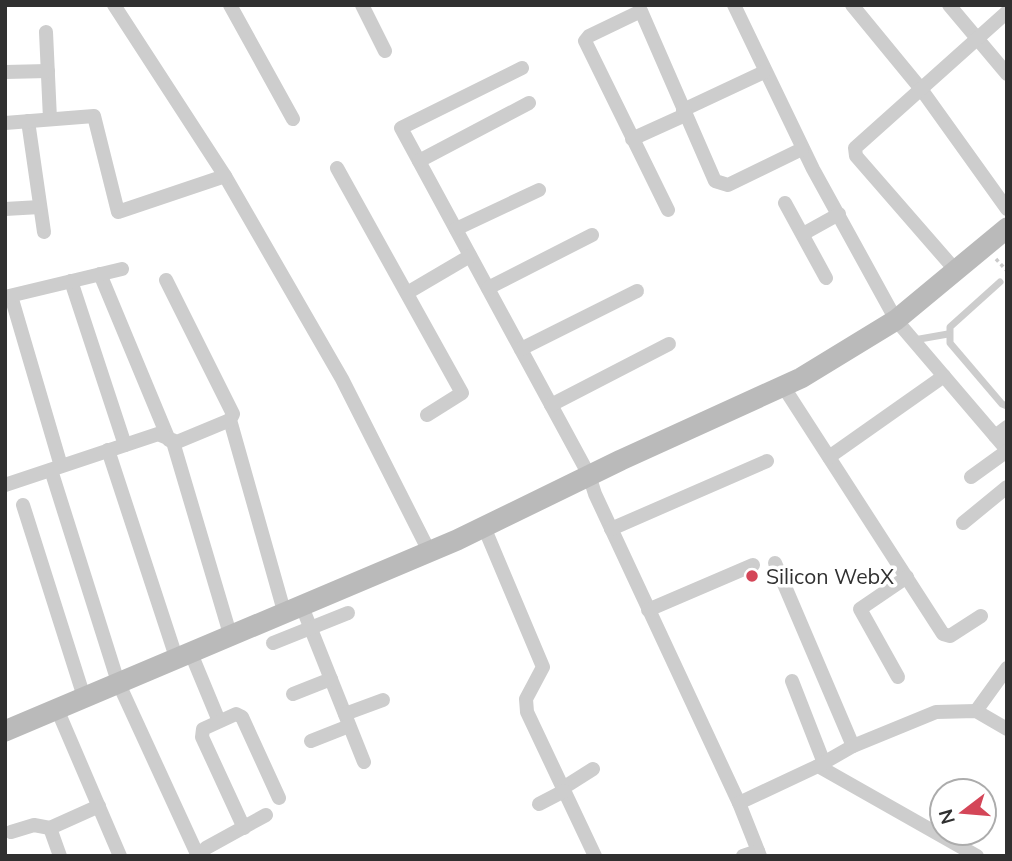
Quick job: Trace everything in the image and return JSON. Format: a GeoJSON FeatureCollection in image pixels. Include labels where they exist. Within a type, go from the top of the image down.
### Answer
{"type":"FeatureCollection","features":[{"type":"Feature","properties":{"kind":"street"},"geometry":{"type":"LineString","coordinates":[[114,5],[225,176],[342,379],[429,551]]}},
{"type":"Feature","properties":{"kind":"street"},"geometry":{"type":"LineString","coordinates":[[230,5],[293,119]]}},
{"type":"Feature","properties":{"kind":"street"},"geometry":{"type":"LineString","coordinates":[[362,5],[385,51]]}},
{"type":"Feature","properties":{"kind":"street"},"geometry":{"type":"LineString","coordinates":[[734,5],[802,149],[896,320],[944,376],[1001,432],[1007,450],[971,477]]}},
{"type":"Feature","properties":{"kind":"street"},"geometry":{"type":"LineString","coordinates":[[852,5],[921,89],[1007,209]]}},
{"type":"Feature","properties":{"kind":"street"},"geometry":{"type":"LineString","coordinates":[[949,5],[1007,74]]}},
{"type":"Feature","properties":{"kind":"street"},"geometry":{"type":"LineString","coordinates":[[668,210],[585,41],[589,36],[648,8],[684,113],[707,169],[715,181],[721,185],[802,149]]}},
{"type":"Feature","properties":{"kind":"street"},"geometry":{"type":"LineString","coordinates":[[957,272],[855,153],[855,148],[1007,12]]}},
{"type":"Feature","properties":{"kind":"street"},"geometry":{"type":"LineString","coordinates":[[46,32],[50,119]]}},
{"type":"Feature","properties":{"kind":"street"},"geometry":{"type":"LineString","coordinates":[[522,68],[402,125],[589,475],[611,530],[739,803],[759,853],[743,856]]}},
{"type":"Feature","properties":{"kind":"street"},"geometry":{"type":"LineString","coordinates":[[5,72],[48,71]]}},
{"type":"Feature","properties":{"kind":"street"},"geometry":{"type":"LineString","coordinates":[[632,139],[764,72]]}},
{"type":"Feature","properties":{"kind":"street"},"geometry":{"type":"LineString","coordinates":[[419,161],[529,103]]}},
{"type":"Feature","properties":{"kind":"street"},"geometry":{"type":"LineString","coordinates":[[5,123],[88,116],[97,119],[118,212],[225,176]]}},
{"type":"Feature","properties":{"kind":"street"},"geometry":{"type":"LineString","coordinates":[[28,121],[44,232]]}},
{"type":"Feature","properties":{"kind":"street"},"geometry":{"type":"LineString","coordinates":[[337,168],[462,393],[427,415]]}},
{"type":"Feature","properties":{"kind":"street"},"geometry":{"type":"LineString","coordinates":[[456,229],[539,190]]}},
{"type":"Feature","properties":{"kind":"street"},"geometry":{"type":"LineString","coordinates":[[785,203],[826,278]]}},
{"type":"Feature","properties":{"kind":"street"},"geometry":{"type":"LineString","coordinates":[[5,209],[40,206]]}},
{"type":"Feature","properties":{"kind":"street"},"geometry":{"type":"LineString","coordinates":[[803,234],[839,214]]}},
{"type":"Feature","properties":{"kind":"street"},"geometry":{"type":"LineString","coordinates":[[5,731],[484,527],[589,475],[783,386],[896,320],[1007,228]]}},
{"type":"Feature","properties":{"kind":"street"},"geometry":{"type":"LineString","coordinates":[[488,288],[592,234]]}},
{"type":"Feature","properties":{"kind":"street"},"geometry":{"type":"LineString","coordinates":[[407,293],[470,256]]}},
{"type":"Feature","properties":{"kind":"street"},"geometry":{"type":"LineString","coordinates":[[122,269],[8,296],[118,682],[202,852],[266,815]]}},
{"type":"Feature","properties":{"kind":"street"},"geometry":{"type":"LineString","coordinates":[[100,274],[171,441],[230,634]]}},
{"type":"Feature","properties":{"kind":"street"},"geometry":{"type":"LineString","coordinates":[[5,485],[158,434],[171,441],[230,420],[233,414],[166,279]]}},
{"type":"Feature","properties":{"kind":"street"},"geometry":{"type":"LineString","coordinates":[[71,281],[125,445]]}},
{"type":"Feature","properties":{"kind":"street"},"geometry":{"type":"LineString","coordinates":[[521,349],[637,291]]}},
{"type":"Feature","properties":{"kind":"street"},"geometry":{"type":"LineString","coordinates":[[551,405],[669,344]]}},
{"type":"Feature","properties":{"kind":"street"},"geometry":{"type":"LineString","coordinates":[[829,457],[944,376]]}},
{"type":"Feature","properties":{"kind":"street"},"geometry":{"type":"LineString","coordinates":[[783,386],[946,636],[955,634],[981,616]]}},
{"type":"Feature","properties":{"kind":"street"},"geometry":{"type":"LineString","coordinates":[[230,420],[293,608],[310,628],[364,762]]}},
{"type":"Feature","properties":{"kind":"street"},"geometry":{"type":"LineString","coordinates":[[108,450],[183,654],[219,721]]}},
{"type":"Feature","properties":{"kind":"street"},"geometry":{"type":"LineString","coordinates":[[611,530],[767,460]]}},
{"type":"Feature","properties":{"kind":"street"},"geometry":{"type":"LineString","coordinates":[[963,523],[1007,487]]}},
{"type":"Feature","properties":{"kind":"street"},"geometry":{"type":"LineString","coordinates":[[23,506],[84,697]]}},
{"type":"Feature","properties":{"kind":"street"},"geometry":{"type":"LineString","coordinates":[[484,527],[544,667],[525,706],[595,856]]}},
{"type":"Feature","properties":{"kind":"street"},"geometry":{"type":"LineString","coordinates":[[775,563],[853,747]]}},
{"type":"Feature","properties":{"kind":"street"},"geometry":{"type":"LineString","coordinates":[[648,610],[753,565]]}},
{"type":"Feature","properties":{"kind":"street"},"geometry":{"type":"LineString","coordinates":[[898,677],[860,609],[906,577]]}},
{"type":"Feature","properties":{"kind":"street"},"geometry":{"type":"LineString","coordinates":[[273,643],[348,613]]}},
{"type":"Feature","properties":{"kind":"street"},"geometry":{"type":"LineString","coordinates":[[976,711],[1007,667]]}},
{"type":"Feature","properties":{"kind":"street"},"geometry":{"type":"LineString","coordinates":[[293,694],[331,679]]}},
{"type":"Feature","properties":{"kind":"street"},"geometry":{"type":"LineString","coordinates":[[792,681],[821,765],[977,856]]}},
{"type":"Feature","properties":{"kind":"street"},"geometry":{"type":"LineString","coordinates":[[311,741],[383,700]]}},
{"type":"Feature","properties":{"kind":"street"},"geometry":{"type":"LineString","coordinates":[[57,709],[120,856]]}},
{"type":"Feature","properties":{"kind":"street"},"geometry":{"type":"LineString","coordinates":[[739,803],[853,747],[936,712],[976,711],[1007,729]]}},
{"type":"Feature","properties":{"kind":"street"},"geometry":{"type":"LineString","coordinates":[[244,828],[202,737],[203,729],[236,714],[242,716],[279,798]]}},
{"type":"Feature","properties":{"kind":"street"},"geometry":{"type":"LineString","coordinates":[[539,804],[593,769]]}},
{"type":"Feature","properties":{"kind":"street"},"geometry":{"type":"LineString","coordinates":[[11,832],[34,825],[50,828],[99,806]]}},
{"type":"Feature","properties":{"kind":"street"},"geometry":{"type":"LineString","coordinates":[[50,828],[60,856]]}},
{"type":"Feature","properties":{"kind":"lane"},"geometry":{"type":"LineString","coordinates":[[1000,282],[950,327],[948,334],[950,343],[1002,404],[1007,406]]}},
{"type":"Feature","properties":{"kind":"lane"},"geometry":{"type":"LineString","coordinates":[[913,340],[948,334]]}},
{"type":"Feature","properties":{"kind":"path"},"geometry":{"type":"LineString","coordinates":[[1001,263],[1007,271]]}},
{"type":"Feature","properties":{"kind":"place","name":"Silicon WebX"},"geometry":{"type":"Point","coordinates":[752,576]}}]}
